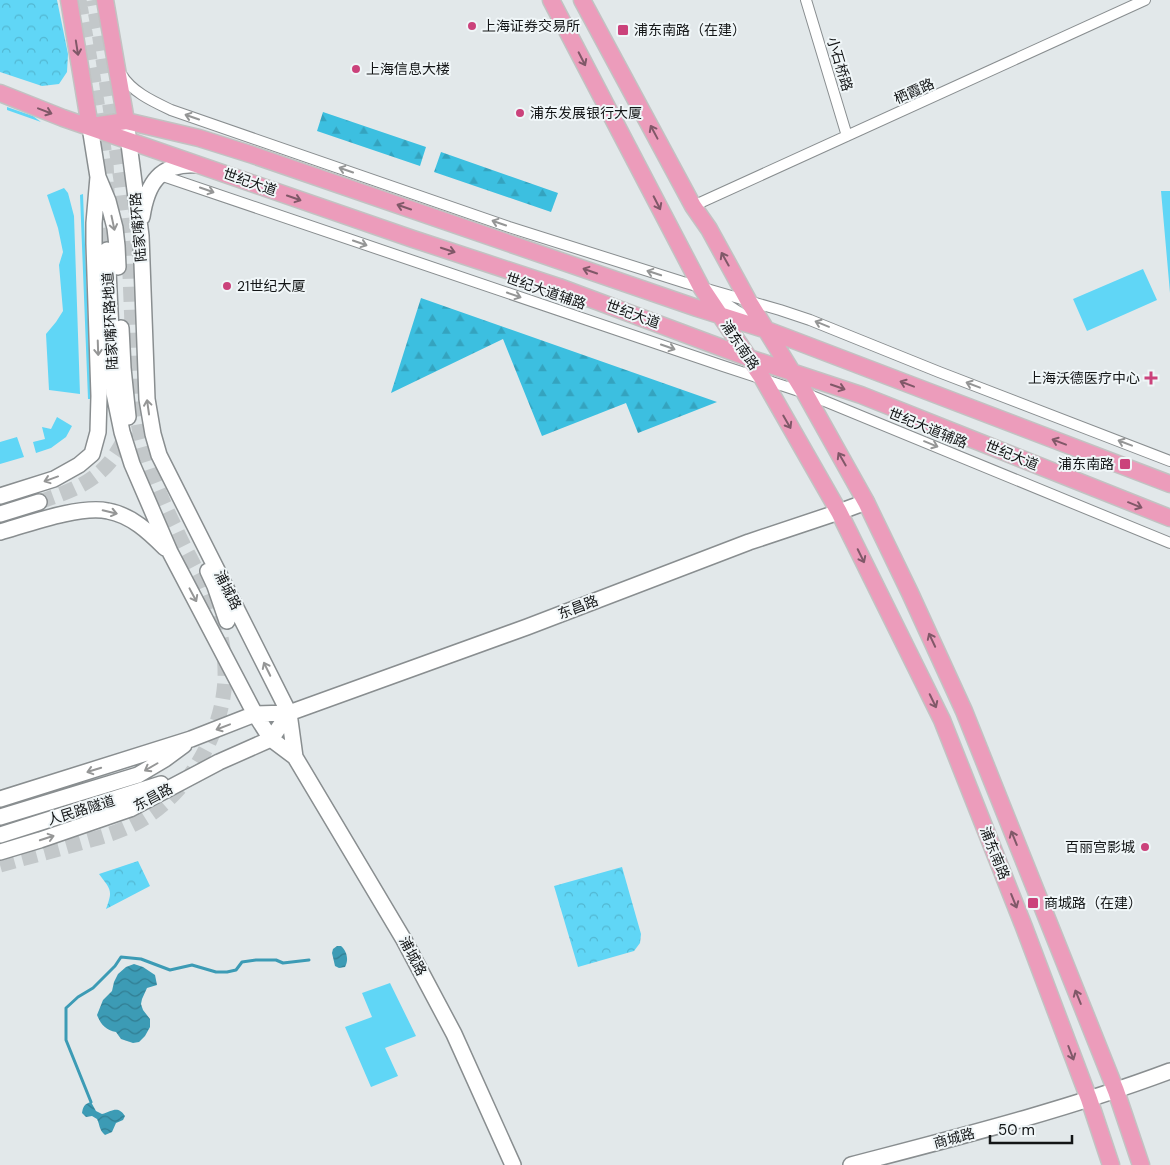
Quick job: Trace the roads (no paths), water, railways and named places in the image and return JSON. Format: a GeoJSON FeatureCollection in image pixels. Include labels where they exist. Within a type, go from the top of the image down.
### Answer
{"type":"FeatureCollection","features":[{"type":"Feature","properties":{"kind":"main road","name":"陆家嘴环路"},"geometry":{"type":"LineString","coordinates":[[69,0],[98,177],[111,213],[117,246],[126,403],[141,485]]}},
{"type":"Feature","properties":{"kind":"main road","name":"陆家嘴环路"},"geometry":{"type":"LineString","coordinates":[[105,0],[126,120],[141,236],[147,399],[153,434],[160,455]]}},
{"type":"Feature","properties":{"kind":"main road","name":"浦东南路"},"geometry":{"type":"LineString","coordinates":[[551,0],[701,287],[763,379],[840,512],[942,720],[1021,919],[1112,1165]]}},
{"type":"Feature","properties":{"kind":"main road","name":"浦东南路"},"geometry":{"type":"LineString","coordinates":[[582,0],[748,302],[805,392],[866,502],[910,593],[964,711],[1116,1091],[1142,1165]]}},
{"type":"Feature","properties":{"kind":"main road","name":"世纪大道"},"geometry":{"type":"LineString","coordinates":[[0,93],[62,118],[559,287],[749,358],[861,395],[1170,518]]}},
{"type":"Feature","properties":{"kind":"main road","name":"世纪大道"},"geometry":{"type":"LineString","coordinates":[[90,127],[126,120],[199,138],[253,155],[767,330],[1170,484]]}},
{"type":"Feature","properties":{"kind":"main road"},"geometry":{"type":"LineString","coordinates":[[141,236],[142,216],[152,185],[160,175],[172,168],[180,165],[198,164]]}},
{"type":"Feature","properties":{"kind":"main road","name":"陆家嘴环路"},"geometry":{"type":"LineString","coordinates":[[92,454],[98,432],[99,396],[94,244],[98,177]]}},
{"type":"Feature","properties":{"kind":"main road","name":"陆家嘴环路地道"},"geometry":{"type":"LineString","coordinates":[[107,250],[114,392],[122,432],[141,485]]}},
{"type":"Feature","properties":{"kind":"main road","name":"陆家嘴环路地道"},"geometry":{"type":"LineString","coordinates":[[92,454],[108,426],[114,392]]}},
{"type":"Feature","properties":{"kind":"main road"},"geometry":{"type":"LineString","coordinates":[[0,496],[54,479],[67,473],[92,454]]}},
{"type":"Feature","properties":{"kind":"main road","name":"浦城路"},"geometry":{"type":"LineString","coordinates":[[160,455],[289,713],[296,757],[409,948],[454,1034],[513,1165]]}},
{"type":"Feature","properties":{"kind":"main road"},"geometry":{"type":"LineString","coordinates":[[167,471],[172,497],[215,586],[227,621]]}},
{"type":"Feature","properties":{"kind":"main road","name":"浦城路"},"geometry":{"type":"LineString","coordinates":[[141,485],[170,552],[255,714],[271,739],[296,757]]}},
{"type":"Feature","properties":{"kind":"main road"},"geometry":{"type":"LineString","coordinates":[[0,514],[39,502]]}},
{"type":"Feature","properties":{"kind":"main road","name":"东昌路"},"geometry":{"type":"LineString","coordinates":[[0,799],[191,739],[255,714],[289,713],[526,627],[749,542],[866,502]]}},
{"type":"Feature","properties":{"kind":"main road"},"geometry":{"type":"LineString","coordinates":[[0,532],[78,511],[107,510],[145,529],[170,552]]}},
{"type":"Feature","properties":{"kind":"main road"},"geometry":{"type":"LineString","coordinates":[[271,739],[289,713]]}},
{"type":"Feature","properties":{"kind":"main road","name":"人民路隧道"},"geometry":{"type":"LineString","coordinates":[[0,817],[138,775],[165,759],[191,739]]}},
{"type":"Feature","properties":{"kind":"main road","name":"东昌路"},"geometry":{"type":"LineString","coordinates":[[0,852],[130,809],[219,762],[271,739]]}},
{"type":"Feature","properties":{"kind":"main road","name":"人民路隧道"},"geometry":{"type":"LineString","coordinates":[[0,835],[147,789],[219,762]]}},
{"type":"Feature","properties":{"kind":"main road","name":"商城路"},"geometry":{"type":"LineString","coordinates":[[851,1165],[973,1133],[1089,1099],[1170,1071]]}},
{"type":"Feature","properties":{"kind":"street","name":"小石桥路"},"geometry":{"type":"LineString","coordinates":[[806,0],[847,136]]}},
{"type":"Feature","properties":{"kind":"street","name":"栖霞路"},"geometry":{"type":"LineString","coordinates":[[694,206],[1146,0]]}},
{"type":"Feature","properties":{"kind":"street"},"geometry":{"type":"LineString","coordinates":[[115,59],[126,81],[134,90],[171,110],[500,223],[810,320],[939,372],[1170,460]]}},
{"type":"Feature","properties":{"kind":"street","name":"世纪大道辅路"},"geometry":{"type":"LineString","coordinates":[[160,175],[805,392],[1170,542]]}},
{"type":"Feature","properties":{"kind":"street"},"geometry":{"type":"LineString","coordinates":[[701,287],[767,330]]}},
{"type":"Feature","properties":{"kind":"water"},"geometry":{"type":"Polygon","coordinates":[[[341,946],[346,953],[347,961],[345,967],[339,968],[335,966],[332,953],[333,949],[341,946]]]}},
{"type":"Feature","properties":{"kind":"water"},"geometry":{"type":"Polygon","coordinates":[[[134,964],[143,967],[155,975],[157,985],[147,988],[141,1004],[150,1019],[150,1027],[139,1042],[133,1043],[121,1039],[116,1032],[109,1030],[102,1024],[97,1015],[103,1000],[112,991],[118,974],[126,967],[134,964]]]}},
{"type":"Feature","properties":{"kind":"water"},"geometry":{"type":"Polygon","coordinates":[[[91,1102],[96,1111],[102,1114],[117,1110],[125,1116],[123,1120],[116,1123],[112,1132],[105,1135],[97,1119],[92,1116],[86,1117],[82,1113],[84,1106],[91,1102]]]}},
{"type":"Feature","properties":{"kind":"waterway"},"geometry":{"type":"LineString","coordinates":[[91,1102],[66,1040],[66,1008],[78,997],[93,988],[115,966],[121,957],[141,959],[170,970],[192,965],[216,972],[236,970],[242,962],[256,960],[276,960],[283,963],[309,960]]}},
{"type":"Feature","properties":{"kind":"tunnel"},"geometry":{"type":"LineString","coordinates":[[79,0],[106,163],[107,250]]}},
{"type":"Feature","properties":{"kind":"tunnel"},"geometry":{"type":"LineString","coordinates":[[0,865],[64,848],[127,828],[153,812],[171,797],[187,779],[200,759],[219,715],[224,692],[224,659],[216,618],[205,588],[155,482],[140,433],[135,401],[129,250],[122,187],[93,0]]}},
{"type":"Feature","properties":{"kind":"tunnel"},"geometry":{"type":"LineString","coordinates":[[39,502],[69,491],[103,470],[120,447],[128,431]]}},
{"type":"Feature","properties":{"kind":"place","name":"上海证券交易所"},"geometry":{"type":"Point","coordinates":[472,26]}},
{"type":"Feature","properties":{"kind":"place","name":"浦东南路（在建）"},"geometry":{"type":"Point","coordinates":[623,30]}},
{"type":"Feature","properties":{"kind":"place","name":"上海信息大楼"},"geometry":{"type":"Point","coordinates":[356,69]}},
{"type":"Feature","properties":{"kind":"place","name":"浦东发展银行大厦"},"geometry":{"type":"Point","coordinates":[520,113]}},
{"type":"Feature","properties":{"kind":"place","name":"21世纪大厦"},"geometry":{"type":"Point","coordinates":[227,286]}},
{"type":"Feature","properties":{"kind":"place","name":"上海沃德医疗中心"},"geometry":{"type":"Point","coordinates":[1151,378]}},
{"type":"Feature","properties":{"kind":"place","name":"浦东南路"},"geometry":{"type":"Point","coordinates":[1125,464]}},
{"type":"Feature","properties":{"kind":"place","name":"百丽宫影城"},"geometry":{"type":"Point","coordinates":[1145,847]}},
{"type":"Feature","properties":{"kind":"place","name":"商城路（在建）"},"geometry":{"type":"Point","coordinates":[1033,903]}}]}
